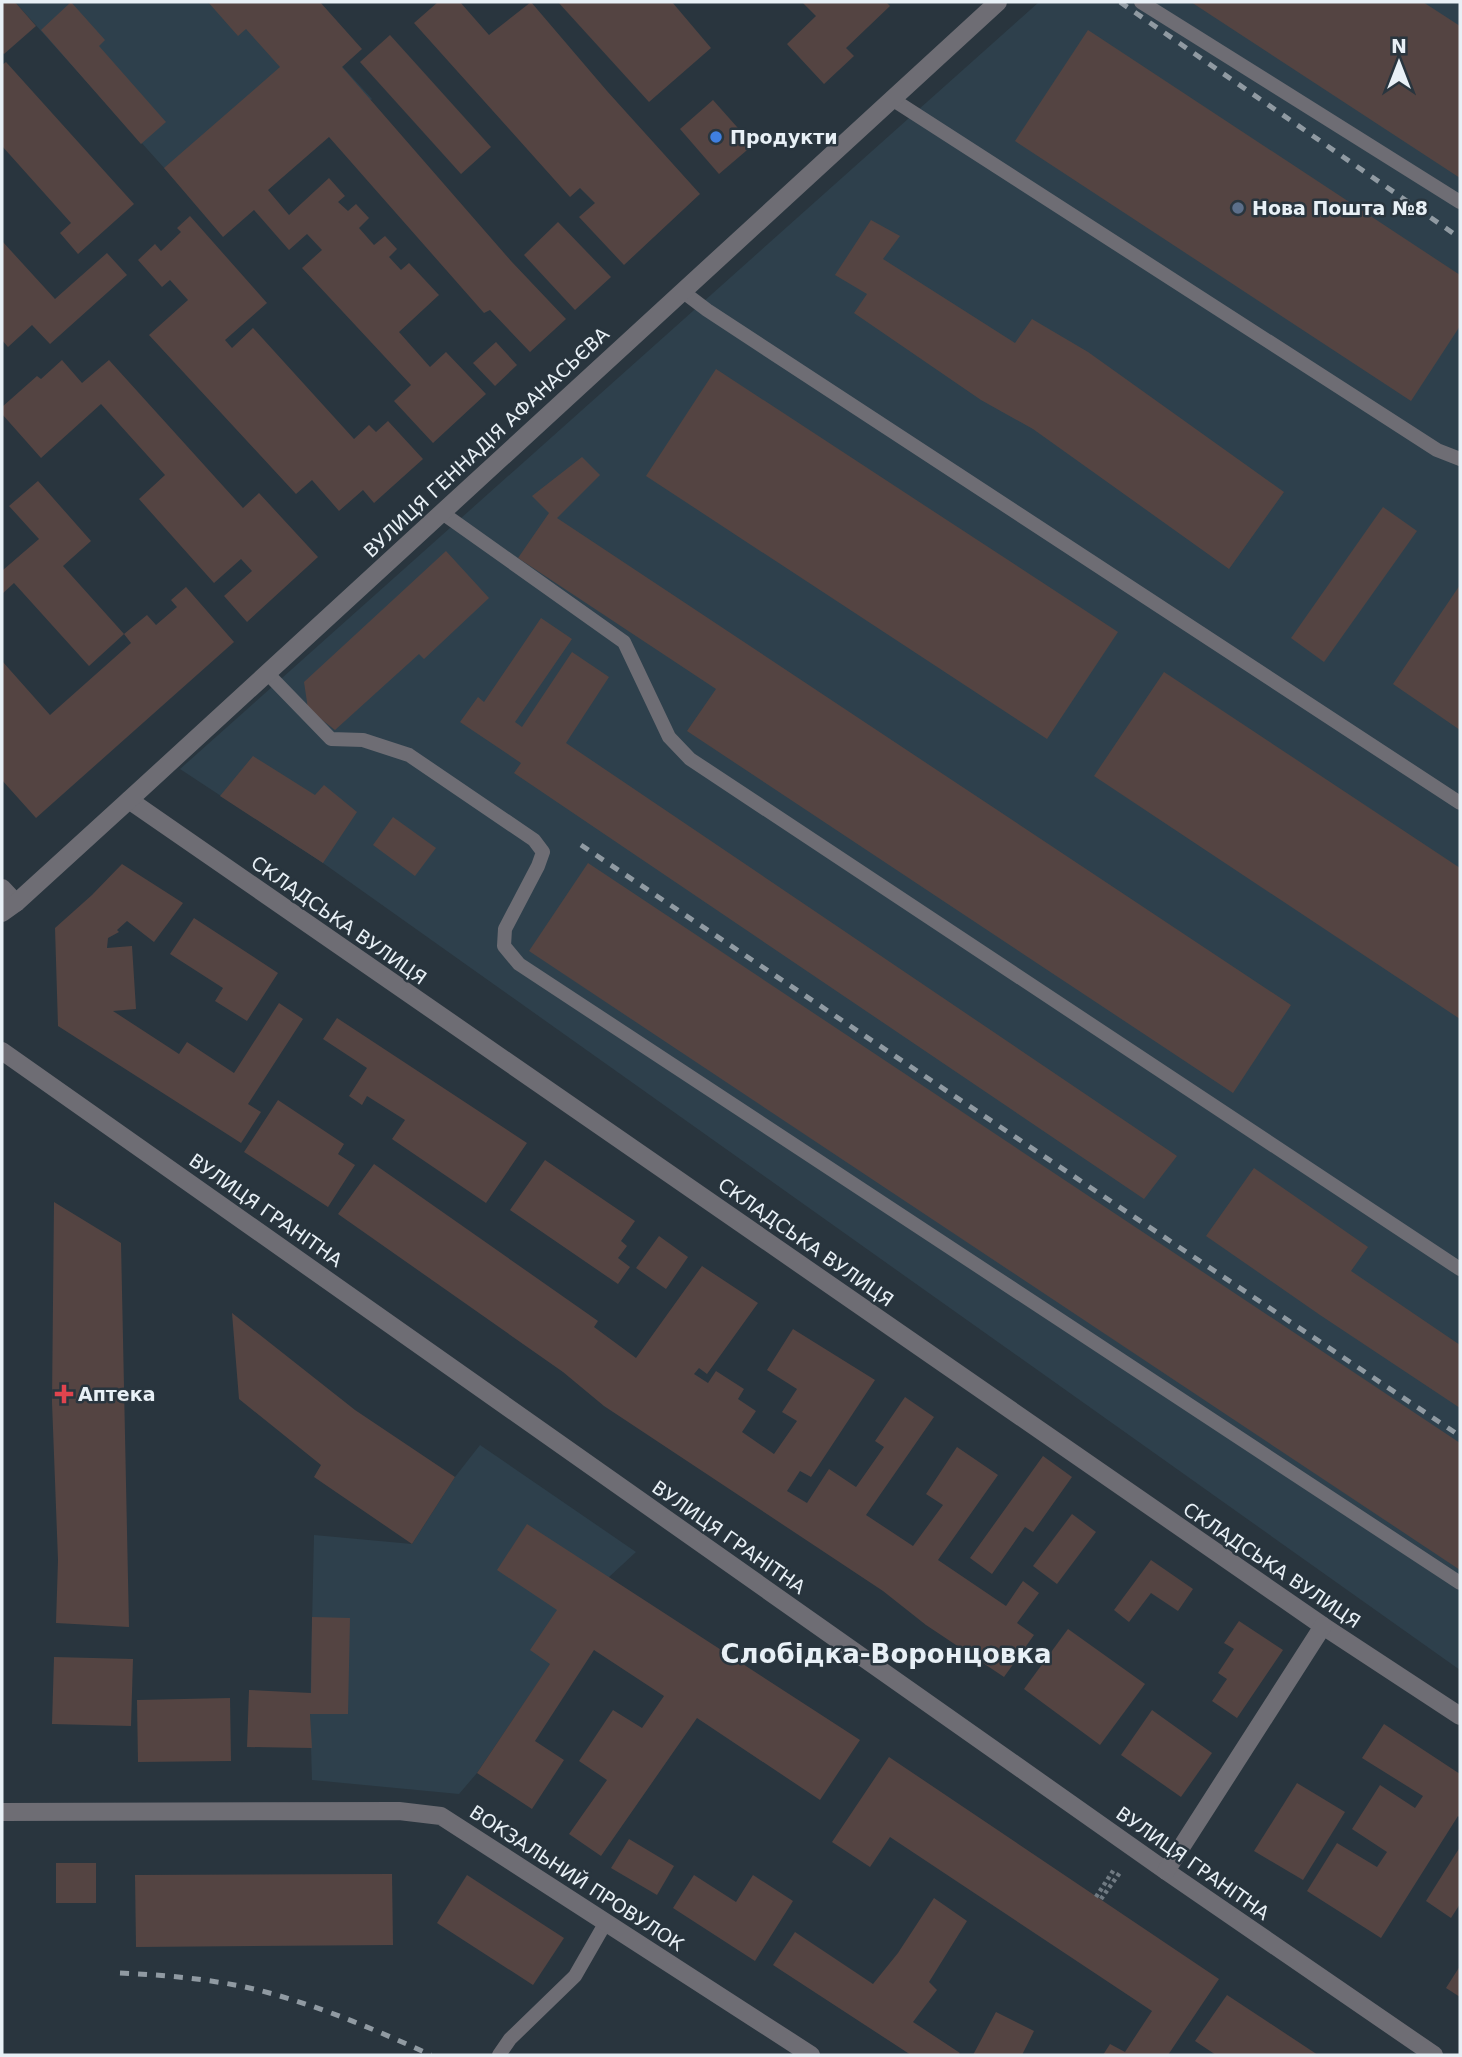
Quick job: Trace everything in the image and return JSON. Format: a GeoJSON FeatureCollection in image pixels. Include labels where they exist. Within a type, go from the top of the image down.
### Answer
{"type":"FeatureCollection","features":[{"type":"Feature","properties":{"kind":"street","name":"ВУЛИЦЯ ГЕННАДІЯ АФАНАСЬЄВА"},"geometry":{"type":"LineString","coordinates":[[9,908],[998,2]]}},
{"type":"Feature","properties":{"kind":"street","name":"СКЛАДСЬКА ВУЛИЦЯ"},"geometry":{"type":"LineString","coordinates":[[129,800],[1323,1626],[1460,1716]]}},
{"type":"Feature","properties":{"kind":"street"},"geometry":{"type":"LineString","coordinates":[[2,888],[9,908]]}},
{"type":"Feature","properties":{"kind":"street","name":"ВУЛИЦЯ ГРАНІТНА"},"geometry":{"type":"LineString","coordinates":[[2,1051],[1166,1871],[1434,2055]]}},
{"type":"Feature","properties":{"kind":"street"},"geometry":{"type":"LineString","coordinates":[[1166,1871],[1323,1626]]}},
{"type":"Feature","properties":{"kind":"street","name":"ВОКЗАЛЬНИЙ ПРОВУЛОК"},"geometry":{"type":"LineString","coordinates":[[2,1812],[399,1811],[441,1816],[811,2055]]}},
{"type":"Feature","properties":{"kind":"lane"},"geometry":{"type":"LineString","coordinates":[[1141,2],[1460,202]]}},
{"type":"Feature","properties":{"kind":"lane"},"geometry":{"type":"LineString","coordinates":[[892,99],[1426,442],[1460,459]]}},
{"type":"Feature","properties":{"kind":"lane"},"geometry":{"type":"LineString","coordinates":[[682,291],[1460,803]]}},
{"type":"Feature","properties":{"kind":"lane"},"geometry":{"type":"LineString","coordinates":[[441,512],[624,642],[669,737],[690,759],[1460,1269]]}},
{"type":"Feature","properties":{"kind":"lane"},"geometry":{"type":"LineString","coordinates":[[267,673],[331,740],[363,740],[409,755],[534,840],[543,852],[505,929],[504,946],[519,964],[1460,1583]]}},
{"type":"Feature","properties":{"kind":"lane"},"geometry":{"type":"LineString","coordinates":[[499,2055],[510,2039],[575,1976],[606,1922]]}},
{"type":"Feature","properties":{"kind":"path"},"geometry":{"type":"LineString","coordinates":[[1115,1868],[1099,1898],[1121,1871]]}},
{"type":"Feature","properties":{"kind":"shaded area"},"geometry":{"type":"Polygon","coordinates":[[[15,2],[283,2],[372,99],[336,131],[201,209],[15,2]]]}},
{"type":"Feature","properties":{"kind":"shaded area"},"geometry":{"type":"Polygon","coordinates":[[[1039,2],[1460,2],[1460,1670],[323,863],[180,769],[1039,2]]]}},
{"type":"Feature","properties":{"kind":"shaded area"},"geometry":{"type":"Polygon","coordinates":[[[480,1445],[636,1552],[609,1577],[477,1773],[459,1794],[312,1780],[310,1714],[314,1535],[412,1544],[455,1477],[480,1445]]]}},
{"type":"Feature","properties":{"kind":"building"},"geometry":{"type":"Polygon","coordinates":[[[2,2],[15,2],[36,26],[4,54],[2,52],[2,2]]]}},
{"type":"Feature","properties":{"kind":"building"},"geometry":{"type":"Polygon","coordinates":[[[71,2],[105,40],[99,46],[166,122],[141,144],[41,30],[71,2]]]}},
{"type":"Feature","properties":{"kind":"building"},"geometry":{"type":"Polygon","coordinates":[[[208,2],[320,2],[362,49],[342,67],[511,261],[566,319],[530,352],[490,310],[484,313],[329,137],[268,190],[289,215],[329,178],[345,196],[338,202],[348,211],[356,204],[369,218],[359,228],[374,245],[385,236],[397,249],[389,257],[401,270],[409,263],[439,295],[399,332],[430,367],[446,352],[486,394],[433,443],[394,401],[411,385],[302,268],[322,250],[307,234],[289,250],[254,210],[223,237],[164,168],[280,67],[246,29],[238,36],[208,2]]]}},
{"type":"Feature","properties":{"kind":"building"},"geometry":{"type":"Polygon","coordinates":[[[438,2],[460,2],[489,35],[531,2],[700,194],[624,265],[579,217],[595,203],[580,188],[570,197],[414,23],[438,2]]]}},
{"type":"Feature","properties":{"kind":"building"},"geometry":{"type":"Polygon","coordinates":[[[558,2],[672,2],[711,48],[649,102],[558,2]]]}},
{"type":"Feature","properties":{"kind":"building"},"geometry":{"type":"Polygon","coordinates":[[[802,2],[886,2],[890,6],[846,48],[854,56],[824,84],[787,44],[816,16],[802,2]]]}},
{"type":"Feature","properties":{"kind":"building"},"geometry":{"type":"Polygon","coordinates":[[[1191,2],[1423,2],[1460,26],[1460,178],[1191,2]]]}},
{"type":"Feature","properties":{"kind":"building","name":"Нова Пошта №8"},"geometry":{"type":"Polygon","coordinates":[[[1088,30],[1460,275],[1460,326],[1411,401],[1015,141],[1088,30]]]}},
{"type":"Feature","properties":{"kind":"building"},"geometry":{"type":"Polygon","coordinates":[[[390,35],[491,147],[461,174],[360,62],[390,35]]]}},
{"type":"Feature","properties":{"kind":"building"},"geometry":{"type":"Polygon","coordinates":[[[6,62],[134,204],[78,254],[60,233],[71,223],[2,146],[2,65],[6,62]]]}},
{"type":"Feature","properties":{"kind":"building","name":"Продукти"},"geometry":{"type":"Polygon","coordinates":[[[713,100],[753,145],[719,174],[680,129],[713,100]]]}},
{"type":"Feature","properties":{"kind":"building"},"geometry":{"type":"Polygon","coordinates":[[[190,216],[267,303],[225,340],[232,348],[253,328],[354,439],[369,425],[376,432],[388,421],[423,459],[374,503],[363,490],[339,511],[312,480],[296,494],[149,335],[188,300],[170,280],[162,287],[138,260],[155,244],[161,251],[181,232],[177,228],[190,216]]]}},
{"type":"Feature","properties":{"kind":"building"},"geometry":{"type":"Polygon","coordinates":[[[871,220],[900,236],[883,259],[1015,343],[1032,319],[1088,352],[1284,492],[1229,569],[1033,429],[981,400],[854,313],[867,294],[835,275],[871,220]]]}},
{"type":"Feature","properties":{"kind":"building"},"geometry":{"type":"Polygon","coordinates":[[[558,222],[611,277],[575,310],[524,255],[558,222]]]}},
{"type":"Feature","properties":{"kind":"building"},"geometry":{"type":"Polygon","coordinates":[[[2,241],[55,299],[107,253],[127,275],[50,344],[32,325],[8,347],[2,340],[2,241]]]}},
{"type":"Feature","properties":{"kind":"building"},"geometry":{"type":"Polygon","coordinates":[[[496,342],[517,365],[495,386],[473,363],[496,342]]]}},
{"type":"Feature","properties":{"kind":"building"},"geometry":{"type":"Polygon","coordinates":[[[62,360],[82,383],[109,360],[243,508],[259,493],[318,557],[247,622],[224,596],[252,571],[241,559],[214,583],[139,499],[165,475],[101,404],[41,458],[2,414],[2,407],[37,376],[41,379],[62,360]]]}},
{"type":"Feature","properties":{"kind":"building"},"geometry":{"type":"Polygon","coordinates":[[[716,369],[1118,632],[1047,739],[646,476],[716,369]]]}},
{"type":"Feature","properties":{"kind":"building"},"geometry":{"type":"Polygon","coordinates":[[[582,457],[600,475],[557,518],[1291,1005],[1233,1093],[687,731],[716,689],[518,558],[549,513],[532,496],[582,457]]]}},
{"type":"Feature","properties":{"kind":"building"},"geometry":{"type":"Polygon","coordinates":[[[38,481],[91,541],[63,566],[124,634],[89,666],[14,583],[2,594],[2,568],[3,570],[39,539],[9,506],[38,481]]]}},
{"type":"Feature","properties":{"kind":"building"},"geometry":{"type":"Polygon","coordinates":[[[1383,507],[1417,531],[1324,662],[1291,638],[1383,507]]]}},
{"type":"Feature","properties":{"kind":"building"},"geometry":{"type":"Polygon","coordinates":[[[446,551],[489,598],[424,659],[419,654],[335,730],[308,709],[304,682],[446,551]]]}},
{"type":"Feature","properties":{"kind":"building"},"geometry":{"type":"Polygon","coordinates":[[[1460,585],[1460,730],[1393,684],[1460,585]]]}},
{"type":"Feature","properties":{"kind":"building"},"geometry":{"type":"Polygon","coordinates":[[[186,587],[234,642],[36,818],[2,780],[2,661],[50,715],[131,643],[124,634],[147,615],[156,625],[177,607],[171,600],[186,587]]]}},
{"type":"Feature","properties":{"kind":"building"},"geometry":{"type":"Polygon","coordinates":[[[541,618],[572,639],[515,722],[522,727],[572,652],[609,677],[566,743],[1177,1156],[1144,1199],[514,773],[521,763],[460,722],[478,697],[484,702],[541,618]]]}},
{"type":"Feature","properties":{"kind":"building"},"geometry":{"type":"Polygon","coordinates":[[[1164,672],[1460,868],[1460,1019],[1094,776],[1164,672]]]}},
{"type":"Feature","properties":{"kind":"building"},"geometry":{"type":"Polygon","coordinates":[[[253,756],[315,795],[324,785],[357,812],[323,863],[220,796],[253,756]]]}},
{"type":"Feature","properties":{"kind":"building"},"geometry":{"type":"Polygon","coordinates":[[[393,817],[436,848],[415,876],[373,845],[393,817]]]}},
{"type":"Feature","properties":{"kind":"building"},"geometry":{"type":"Polygon","coordinates":[[[588,863],[1460,1443],[1460,1570],[529,951],[588,863]]]}},
{"type":"Feature","properties":{"kind":"building"},"geometry":{"type":"Polygon","coordinates":[[[122,864],[183,903],[154,942],[127,921],[117,930],[119,932],[108,938],[107,948],[132,946],[136,1009],[113,1011],[179,1054],[187,1042],[234,1073],[279,1003],[303,1019],[248,1104],[261,1112],[241,1143],[58,1026],[55,928],[122,864]]]}},
{"type":"Feature","properties":{"kind":"building"},"geometry":{"type":"Polygon","coordinates":[[[194,918],[278,973],[247,1021],[215,1001],[223,988],[170,954],[194,918]]]}},
{"type":"Feature","properties":{"kind":"building"},"geometry":{"type":"Polygon","coordinates":[[[337,1018],[527,1143],[486,1203],[392,1139],[405,1120],[367,1096],[362,1105],[349,1096],[367,1068],[323,1039],[337,1018]]]}},
{"type":"Feature","properties":{"kind":"building"},"geometry":{"type":"Polygon","coordinates":[[[278,1100],[344,1144],[338,1154],[355,1165],[328,1207],[244,1152],[278,1100]]]}},
{"type":"Feature","properties":{"kind":"building"},"geometry":{"type":"Polygon","coordinates":[[[545,1160],[635,1221],[621,1241],[627,1246],[618,1258],[630,1267],[618,1284],[510,1210],[545,1160]]]}},
{"type":"Feature","properties":{"kind":"building"},"geometry":{"type":"Polygon","coordinates":[[[374,1164],[598,1321],[594,1327],[636,1358],[702,1266],[758,1303],[707,1374],[699,1368],[694,1374],[708,1383],[716,1371],[744,1389],[738,1399],[756,1411],[742,1432],[774,1454],[797,1421],[782,1412],[797,1389],[767,1370],[793,1329],[875,1380],[811,1477],[800,1471],[787,1491],[807,1503],[829,1469],[856,1487],[884,1447],[875,1441],[905,1397],[934,1417],[866,1515],[913,1546],[943,1505],[926,1494],[957,1447],[998,1475],[938,1560],[1006,1606],[1023,1581],[1039,1593],[1017,1623],[1034,1635],[1004,1677],[926,1625],[883,1591],[604,1406],[563,1372],[338,1214],[374,1164]]]}},
{"type":"Feature","properties":{"kind":"building"},"geometry":{"type":"Polygon","coordinates":[[[1254,1168],[1368,1247],[1351,1271],[1460,1345],[1460,1408],[1206,1236],[1254,1168]]]}},
{"type":"Feature","properties":{"kind":"building"},"geometry":{"type":"Polygon","coordinates":[[[54,1202],[121,1243],[129,1627],[56,1623],[58,1560],[52,1402],[54,1202]]]}},
{"type":"Feature","properties":{"kind":"building"},"geometry":{"type":"Polygon","coordinates":[[[659,1236],[688,1257],[666,1289],[636,1268],[659,1236]]]}},
{"type":"Feature","properties":{"kind":"building"},"geometry":{"type":"Polygon","coordinates":[[[232,1313],[355,1410],[455,1477],[412,1544],[314,1477],[321,1465],[239,1399],[232,1313]]]}},
{"type":"Feature","properties":{"kind":"building"},"geometry":{"type":"Polygon","coordinates":[[[1043,1456],[1072,1477],[1033,1532],[1025,1527],[992,1574],[970,1558],[1043,1456]]]}},
{"type":"Feature","properties":{"kind":"building"},"geometry":{"type":"Polygon","coordinates":[[[1072,1514],[1096,1532],[1057,1584],[1033,1566],[1072,1514]]]}},
{"type":"Feature","properties":{"kind":"building"},"geometry":{"type":"Polygon","coordinates":[[[527,1524],[860,1740],[820,1800],[697,1718],[601,1856],[569,1834],[607,1780],[579,1761],[613,1710],[642,1728],[664,1696],[594,1650],[535,1741],[564,1760],[532,1809],[477,1773],[550,1664],[530,1650],[557,1610],[497,1570],[527,1524]]]}},
{"type":"Feature","properties":{"kind":"building"},"geometry":{"type":"Polygon","coordinates":[[[1151,1560],[1193,1589],[1178,1611],[1151,1593],[1129,1622],[1114,1610],[1151,1560]]]}},
{"type":"Feature","properties":{"kind":"building"},"geometry":{"type":"Polygon","coordinates":[[[312,1617],[350,1618],[348,1714],[310,1714],[312,1748],[247,1747],[249,1690],[311,1693],[312,1617]]]}},
{"type":"Feature","properties":{"kind":"building"},"geometry":{"type":"Polygon","coordinates":[[[1239,1621],[1283,1650],[1237,1718],[1212,1701],[1227,1679],[1218,1673],[1234,1649],[1224,1643],[1239,1621]]]}},
{"type":"Feature","properties":{"kind":"building"},"geometry":{"type":"Polygon","coordinates":[[[1068,1629],[1145,1684],[1100,1745],[1024,1689],[1068,1629]]]}},
{"type":"Feature","properties":{"kind":"building"},"geometry":{"type":"Polygon","coordinates":[[[54,1657],[133,1659],[131,1726],[52,1724],[54,1657]]]}},
{"type":"Feature","properties":{"kind":"building"},"geometry":{"type":"Polygon","coordinates":[[[230,1698],[231,1761],[138,1762],[137,1700],[230,1698]]]}},
{"type":"Feature","properties":{"kind":"building"},"geometry":{"type":"Polygon","coordinates":[[[1152,1710],[1212,1753],[1181,1797],[1121,1755],[1152,1710]]]}},
{"type":"Feature","properties":{"kind":"building"},"geometry":{"type":"Polygon","coordinates":[[[1384,1724],[1460,1774],[1460,1818],[1458,1816],[1381,1938],[1307,1891],[1337,1843],[1377,1867],[1387,1852],[1352,1829],[1380,1785],[1415,1808],[1423,1796],[1362,1758],[1384,1724]]]}},
{"type":"Feature","properties":{"kind":"building"},"geometry":{"type":"Polygon","coordinates":[[[889,1757],[1219,1979],[1168,2055],[1103,2055],[1110,2044],[1125,2052],[1152,2011],[890,1837],[870,1867],[832,1842],[889,1757]]]}},
{"type":"Feature","properties":{"kind":"building"},"geometry":{"type":"Polygon","coordinates":[[[1297,1783],[1345,1812],[1303,1880],[1254,1851],[1297,1783]]]}},
{"type":"Feature","properties":{"kind":"building"},"geometry":{"type":"Polygon","coordinates":[[[629,1839],[674,1866],[657,1895],[611,1868],[629,1839]]]}},
{"type":"Feature","properties":{"kind":"building"},"geometry":{"type":"Polygon","coordinates":[[[1460,1847],[1460,1904],[1451,1918],[1426,1901],[1460,1847]]]}},
{"type":"Feature","properties":{"kind":"building"},"geometry":{"type":"Polygon","coordinates":[[[56,1863],[96,1863],[96,1903],[56,1903],[56,1863]]]}},
{"type":"Feature","properties":{"kind":"building"},"geometry":{"type":"Polygon","coordinates":[[[392,1874],[393,1945],[136,1947],[135,1875],[392,1874]]]}},
{"type":"Feature","properties":{"kind":"building"},"geometry":{"type":"Polygon","coordinates":[[[467,1875],[564,1938],[533,1985],[437,1923],[467,1875]]]}},
{"type":"Feature","properties":{"kind":"building"},"geometry":{"type":"Polygon","coordinates":[[[694,1875],[736,1902],[753,1875],[793,1901],[755,1961],[673,1908],[694,1875]]]}},
{"type":"Feature","properties":{"kind":"building"},"geometry":{"type":"Polygon","coordinates":[[[934,1898],[967,1921],[929,1982],[937,1990],[913,2022],[960,2053],[958,2055],[911,2055],[773,1965],[795,1932],[873,1984],[898,1953],[934,1898]]]}},
{"type":"Feature","properties":{"kind":"building"},"geometry":{"type":"Polygon","coordinates":[[[1460,1966],[1460,1997],[1446,1988],[1460,1966]]]}},
{"type":"Feature","properties":{"kind":"building"},"geometry":{"type":"Polygon","coordinates":[[[1227,1995],[1318,2055],[1216,2055],[1195,2041],[1227,1995]]]}},
{"type":"Feature","properties":{"kind":"building"},"geometry":{"type":"Polygon","coordinates":[[[996,2012],[1034,2031],[1022,2055],[973,2055],[996,2012]]]}},
{"type":"Feature","properties":{"kind":"railway"},"geometry":{"type":"LineString","coordinates":[[1120,2],[1460,238]]}},
{"type":"Feature","properties":{"kind":"railway"},"geometry":{"type":"LineString","coordinates":[[581,845],[1460,1436]]}},
{"type":"Feature","properties":{"kind":"railway"},"geometry":{"type":"LineString","coordinates":[[120,1973],[188,1978],[254,1989],[344,2018],[431,2055]]}},
{"type":"Feature","properties":{"kind":"place","name":"Продукти"},"geometry":{"type":"Point","coordinates":[716,137]}},
{"type":"Feature","properties":{"kind":"place","name":"Нова Пошта №8"},"geometry":{"type":"Point","coordinates":[1238,208]}},
{"type":"Feature","properties":{"kind":"place","name":"Аптека"},"geometry":{"type":"Point","coordinates":[64,1394]}},
{"type":"Feature","properties":{"kind":"district","name":"Слобідка-Воронцовка"},"geometry":{"type":"Point","coordinates":[886,1654]}}]}
